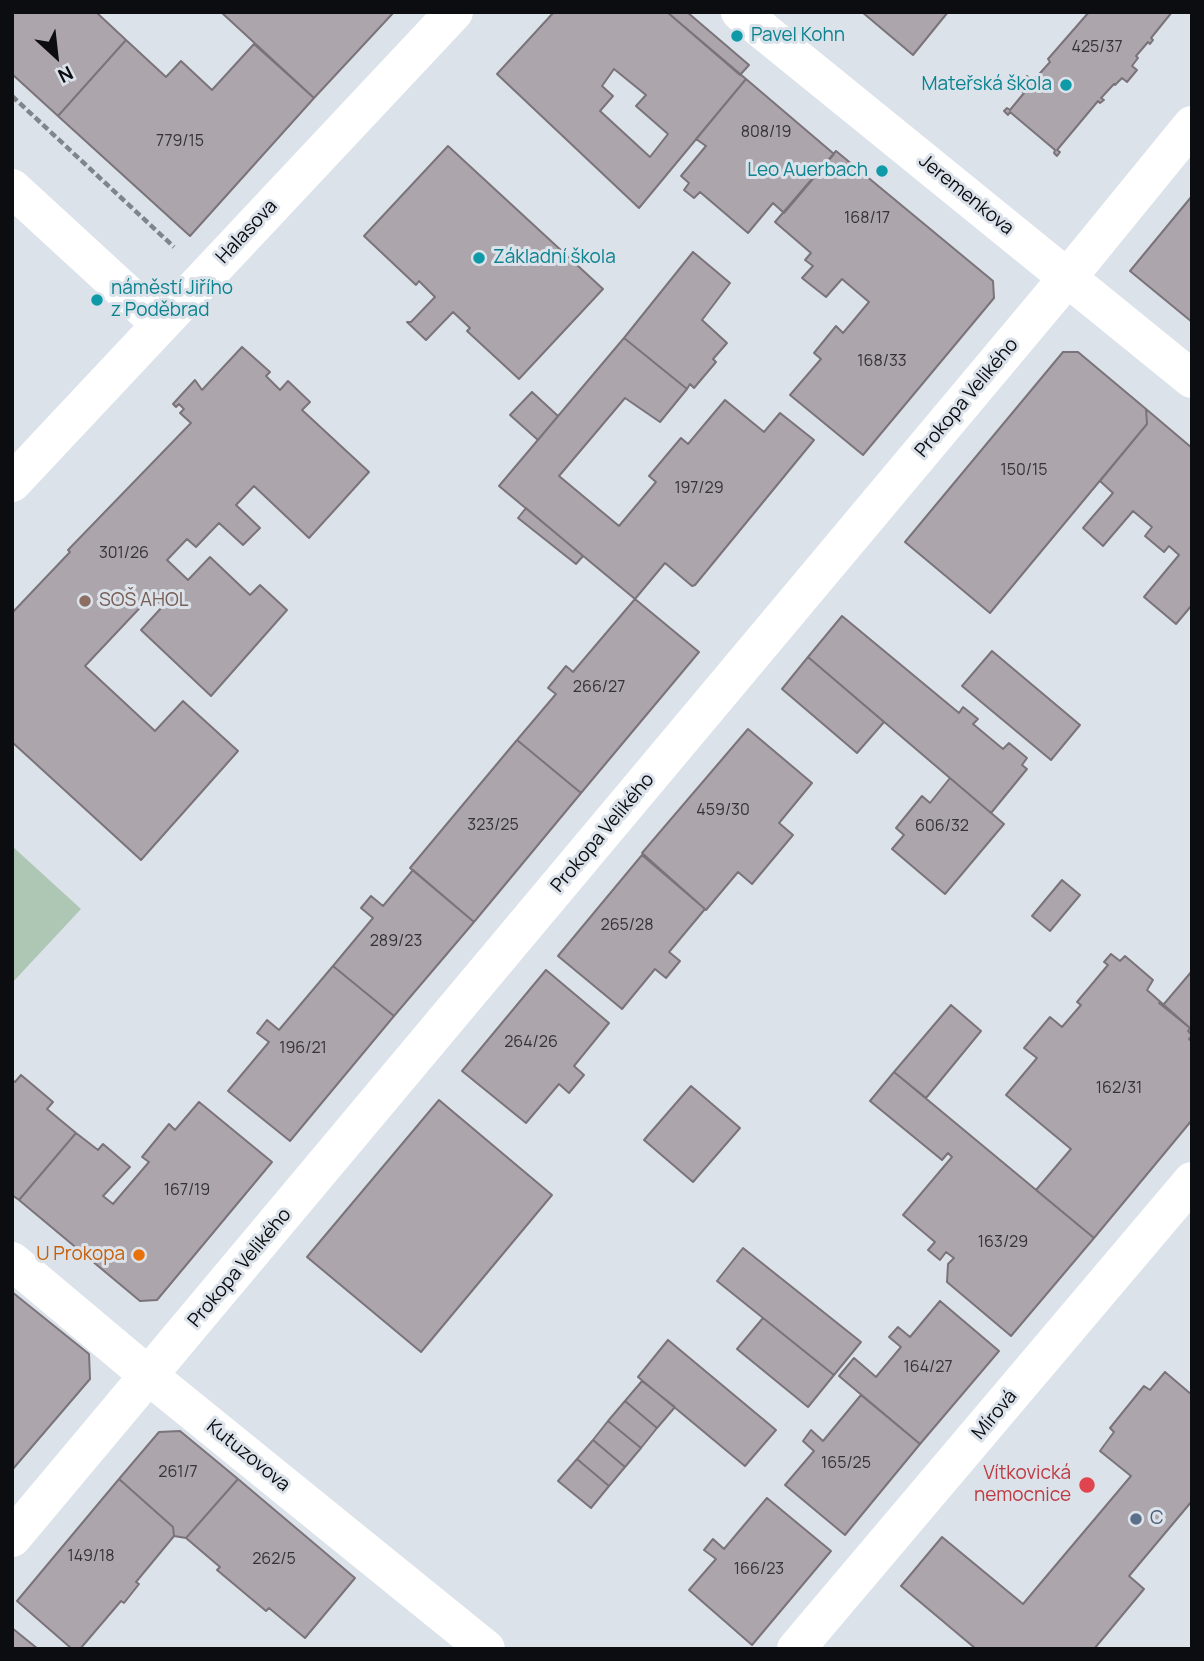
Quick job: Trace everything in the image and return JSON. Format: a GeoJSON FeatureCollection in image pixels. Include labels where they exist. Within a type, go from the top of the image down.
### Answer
{"type":"FeatureCollection","features":[{"type":"Feature","properties":{"kind":"street","name":"Halasova"},"geometry":{"type":"LineString","coordinates":[[12,483],[454,12]]}},
{"type":"Feature","properties":{"kind":"street","name":"Jeremenkova"},"geometry":{"type":"LineString","coordinates":[[740,12],[1192,379]]}},
{"type":"Feature","properties":{"kind":"street","name":"Prokopa Velikého"},"geometry":{"type":"LineString","coordinates":[[12,1538],[1068,277],[1192,125]]}},
{"type":"Feature","properties":{"kind":"street"},"geometry":{"type":"LineString","coordinates":[[12,188],[160,324]]}},
{"type":"Feature","properties":{"kind":"street","name":"Mírová"},"geometry":{"type":"LineString","coordinates":[[796,1649],[1192,1181]]}},
{"type":"Feature","properties":{"kind":"street","name":"Kutuzovova"},"geometry":{"type":"LineString","coordinates":[[12,1261],[149,1376],[486,1649]]}},
{"type":"Feature","properties":{"kind":"path"},"geometry":{"type":"LineString","coordinates":[[12,96],[205,277]]}},
{"type":"Feature","properties":{"kind":"green space"},"geometry":{"type":"Polygon","coordinates":[[[12,846],[81,909],[12,983],[12,846]]]}},
{"type":"Feature","properties":{"kind":"building"},"geometry":{"type":"Polygon","coordinates":[[[12,12],[96,12],[126,40],[58,116],[12,74],[12,12]]]}},
{"type":"Feature","properties":{"kind":"building"},"geometry":{"type":"Polygon","coordinates":[[[221,12],[394,12],[314,98],[221,12]]]}},
{"type":"Feature","properties":{"kind":"building"},"geometry":{"type":"Polygon","coordinates":[[[554,12],[667,12],[746,79],[639,208],[497,74],[554,12]],[[614,69],[602,86],[613,96],[600,111],[650,157],[668,134],[636,106],[646,95],[614,69]]]}},
{"type":"Feature","properties":{"kind":"building"},"geometry":{"type":"Polygon","coordinates":[[[667,12],[687,12],[749,65],[740,75],[667,12]]]}},
{"type":"Feature","properties":{"kind":"building"},"geometry":{"type":"Polygon","coordinates":[[[862,12],[948,12],[913,55],[862,12]]]}},
{"type":"Feature","properties":{"kind":"building","name":"Mateřská škola"},"geometry":{"type":"Polygon","coordinates":[[[1089,12],[1172,12],[1151,38],[1153,40],[1150,44],[1148,42],[1136,56],[1138,58],[1132,66],[1137,70],[1127,82],[1122,78],[1114,84],[1101,98],[1104,100],[1100,103],[1098,101],[1057,150],[1060,152],[1057,156],[1055,150],[1010,112],[1008,115],[1004,111],[1007,108],[1010,110],[1024,93],[1017,88],[1027,76],[1033,81],[1050,62],[1048,59],[1089,12]]]}},
{"type":"Feature","properties":{"kind":"building"},"geometry":{"type":"Polygon","coordinates":[[[126,40],[166,77],[181,61],[212,90],[254,44],[314,98],[190,236],[58,116],[126,40]]]}},
{"type":"Feature","properties":{"kind":"building"},"geometry":{"type":"Polygon","coordinates":[[[746,79],[834,154],[784,213],[773,203],[748,233],[700,192],[694,198],[684,190],[689,183],[681,176],[706,146],[696,139],[746,79]]]}},
{"type":"Feature","properties":{"kind":"building","name":"Základní škola"},"geometry":{"type":"Polygon","coordinates":[[[448,146],[603,289],[519,379],[467,331],[470,328],[453,312],[426,340],[407,322],[411,322],[435,297],[419,281],[416,285],[364,236],[448,146]]]}},
{"type":"Feature","properties":{"kind":"building"},"geometry":{"type":"Polygon","coordinates":[[[836,151],[993,281],[994,298],[863,455],[790,395],[821,359],[814,353],[836,326],[843,333],[869,302],[842,279],[826,297],[802,278],[813,266],[805,260],[811,253],[775,222],[836,151]]]}},
{"type":"Feature","properties":{"kind":"building"},"geometry":{"type":"Polygon","coordinates":[[[1192,196],[1192,322],[1130,271],[1192,196]]]}},
{"type":"Feature","properties":{"kind":"building"},"geometry":{"type":"Polygon","coordinates":[[[693,252],[730,283],[702,320],[727,343],[713,359],[716,362],[694,388],[690,384],[687,389],[624,338],[693,252]]]}},
{"type":"Feature","properties":{"kind":"building"},"geometry":{"type":"Polygon","coordinates":[[[624,338],[687,389],[660,422],[625,398],[559,476],[619,526],[656,482],[649,476],[681,438],[688,444],[725,400],[764,432],[780,413],[814,440],[695,585],[692,586],[665,563],[635,599],[499,486],[624,338]]]}},
{"type":"Feature","properties":{"kind":"building","name":"SOŠ AHOL"},"geometry":{"type":"Polygon","coordinates":[[[242,347],[270,372],[266,376],[280,390],[288,381],[310,402],[302,410],[369,472],[309,538],[254,486],[236,505],[260,528],[243,545],[219,523],[196,547],[187,539],[167,560],[188,580],[210,557],[250,595],[260,585],[287,610],[211,696],[141,630],[163,606],[151,596],[85,666],[155,731],[183,701],[238,751],[141,860],[12,742],[12,613],[70,552],[68,550],[191,423],[180,413],[184,409],[179,404],[176,407],[173,404],[195,380],[202,390],[242,347]]]}},
{"type":"Feature","properties":{"kind":"building"},"geometry":{"type":"Polygon","coordinates":[[[1063,352],[1078,352],[1146,409],[1147,424],[990,613],[905,542],[1063,352]]]}},
{"type":"Feature","properties":{"kind":"building"},"geometry":{"type":"Polygon","coordinates":[[[532,392],[558,416],[538,440],[510,415],[532,392]]]}},
{"type":"Feature","properties":{"kind":"building"},"geometry":{"type":"Polygon","coordinates":[[[1146,409],[1192,448],[1192,605],[1176,624],[1144,597],[1179,555],[1169,546],[1164,552],[1145,536],[1152,527],[1133,511],[1103,546],[1083,528],[1113,493],[1100,481],[1147,424],[1146,409]]]}},
{"type":"Feature","properties":{"kind":"building"},"geometry":{"type":"Polygon","coordinates":[[[526,508],[583,556],[576,564],[518,518],[526,508]]]}},
{"type":"Feature","properties":{"kind":"building"},"geometry":{"type":"Polygon","coordinates":[[[635,599],[699,652],[581,793],[517,740],[556,694],[548,688],[566,666],[573,672],[635,599]]]}},
{"type":"Feature","properties":{"kind":"building"},"geometry":{"type":"Polygon","coordinates":[[[842,616],[959,713],[963,707],[978,719],[973,724],[1003,749],[1009,743],[1027,758],[1022,765],[1027,769],[991,813],[808,657],[842,616]]]}},
{"type":"Feature","properties":{"kind":"building"},"geometry":{"type":"Polygon","coordinates":[[[992,651],[1080,725],[1051,760],[962,686],[992,651]]]}},
{"type":"Feature","properties":{"kind":"building"},"geometry":{"type":"Polygon","coordinates":[[[808,657],[884,722],[857,753],[782,689],[808,657]]]}},
{"type":"Feature","properties":{"kind":"building"},"geometry":{"type":"Polygon","coordinates":[[[748,729],[812,783],[779,823],[793,835],[752,884],[738,872],[706,910],[642,853],[748,729]]]}},
{"type":"Feature","properties":{"kind":"building"},"geometry":{"type":"Polygon","coordinates":[[[517,740],[581,793],[474,922],[410,868],[517,740]]]}},
{"type":"Feature","properties":{"kind":"building"},"geometry":{"type":"Polygon","coordinates":[[[950,778],[1004,824],[945,894],[892,849],[904,835],[896,828],[922,796],[930,803],[950,778]]]}},
{"type":"Feature","properties":{"kind":"building"},"geometry":{"type":"Polygon","coordinates":[[[642,855],[705,909],[669,952],[680,961],[666,978],[655,969],[622,1009],[558,956],[642,855]]]}},
{"type":"Feature","properties":{"kind":"building"},"geometry":{"type":"Polygon","coordinates":[[[413,870],[474,922],[394,1016],[333,966],[373,918],[361,908],[371,896],[383,906],[413,870]]]}},
{"type":"Feature","properties":{"kind":"building"},"geometry":{"type":"Polygon","coordinates":[[[1062,880],[1080,895],[1050,931],[1032,916],[1062,880]]]}},
{"type":"Feature","properties":{"kind":"building"},"geometry":{"type":"Polygon","coordinates":[[[1111,954],[1120,961],[1125,956],[1153,980],[1147,990],[1190,1028],[1192,1120],[1094,1238],[1036,1190],[1071,1149],[1006,1095],[1037,1058],[1024,1048],[1050,1017],[1062,1027],[1081,1005],[1077,1002],[1108,965],[1104,962],[1111,954]]]}},
{"type":"Feature","properties":{"kind":"building"},"geometry":{"type":"Polygon","coordinates":[[[333,966],[394,1016],[290,1141],[228,1091],[269,1042],[257,1033],[267,1020],[279,1030],[333,966]]]}},
{"type":"Feature","properties":{"kind":"building"},"geometry":{"type":"Polygon","coordinates":[[[546,970],[609,1023],[574,1066],[584,1075],[569,1093],[559,1084],[526,1123],[462,1071],[546,970]]]}},
{"type":"Feature","properties":{"kind":"building"},"geometry":{"type":"Polygon","coordinates":[[[1192,971],[1192,1035],[1188,1031],[1190,1028],[1159,1003],[1164,1004],[1192,971]]]}},
{"type":"Feature","properties":{"kind":"building"},"geometry":{"type":"Polygon","coordinates":[[[951,1005],[981,1031],[926,1098],[894,1072],[951,1005]]]}},
{"type":"Feature","properties":{"kind":"building"},"geometry":{"type":"Polygon","coordinates":[[[894,1072],[1094,1238],[1011,1336],[947,1282],[948,1264],[954,1258],[946,1252],[940,1260],[928,1250],[935,1242],[903,1215],[952,1157],[948,1153],[942,1160],[870,1101],[894,1072]]]}},
{"type":"Feature","properties":{"kind":"building"},"geometry":{"type":"Polygon","coordinates":[[[21,1075],[53,1102],[47,1109],[76,1133],[19,1200],[12,1195],[12,1080],[15,1082],[21,1075]]]}},
{"type":"Feature","properties":{"kind":"building"},"geometry":{"type":"Polygon","coordinates":[[[691,1086],[740,1128],[693,1182],[644,1140],[691,1086]]]}},
{"type":"Feature","properties":{"kind":"building"},"geometry":{"type":"Polygon","coordinates":[[[439,1100],[552,1195],[421,1352],[307,1257],[439,1100]]]}},
{"type":"Feature","properties":{"kind":"building"},"geometry":{"type":"Polygon","coordinates":[[[199,1102],[272,1162],[157,1300],[140,1301],[19,1200],[76,1133],[98,1150],[103,1144],[130,1167],[103,1196],[113,1204],[149,1162],[142,1157],[169,1124],[175,1130],[199,1102]]]}},
{"type":"Feature","properties":{"kind":"building"},"geometry":{"type":"Polygon","coordinates":[[[743,1248],[861,1342],[834,1375],[717,1281],[743,1248]]]}},
{"type":"Feature","properties":{"kind":"building"},"geometry":{"type":"Polygon","coordinates":[[[12,1292],[89,1354],[90,1379],[12,1470],[12,1292]]]}},
{"type":"Feature","properties":{"kind":"building"},"geometry":{"type":"Polygon","coordinates":[[[940,1301],[999,1351],[920,1444],[839,1376],[854,1358],[876,1377],[901,1347],[889,1337],[898,1327],[910,1337],[940,1301]]]}},
{"type":"Feature","properties":{"kind":"building"},"geometry":{"type":"Polygon","coordinates":[[[763,1318],[834,1375],[808,1407],[737,1349],[763,1318]]]}},
{"type":"Feature","properties":{"kind":"building"},"geometry":{"type":"Polygon","coordinates":[[[668,1340],[776,1430],[745,1466],[638,1377],[668,1340]]]}},
{"type":"Feature","properties":{"kind":"building","name":"C"},"geometry":{"type":"Polygon","coordinates":[[[1165,1372],[1192,1395],[1192,1501],[1129,1576],[1144,1589],[1094,1649],[976,1649],[901,1586],[942,1537],[1023,1604],[1131,1476],[1100,1451],[1114,1432],[1110,1428],[1144,1386],[1150,1390],[1165,1372]]]}},
{"type":"Feature","properties":{"kind":"building"},"geometry":{"type":"Polygon","coordinates":[[[642,1381],[675,1407],[657,1428],[625,1401],[642,1381]]]}},
{"type":"Feature","properties":{"kind":"building"},"geometry":{"type":"Polygon","coordinates":[[[861,1395],[920,1444],[845,1535],[785,1485],[814,1451],[803,1441],[811,1430],[823,1441],[861,1395]]]}},
{"type":"Feature","properties":{"kind":"building"},"geometry":{"type":"Polygon","coordinates":[[[625,1401],[657,1428],[641,1448],[608,1421],[625,1401]]]}},
{"type":"Feature","properties":{"kind":"building"},"geometry":{"type":"Polygon","coordinates":[[[608,1421],[641,1448],[625,1467],[593,1440],[608,1421]]]}},
{"type":"Feature","properties":{"kind":"building"},"geometry":{"type":"Polygon","coordinates":[[[180,1431],[238,1479],[186,1538],[174,1536],[173,1527],[119,1479],[159,1432],[180,1431]]]}},
{"type":"Feature","properties":{"kind":"building"},"geometry":{"type":"Polygon","coordinates":[[[593,1440],[625,1467],[609,1486],[577,1459],[593,1440]]]}},
{"type":"Feature","properties":{"kind":"building"},"geometry":{"type":"Polygon","coordinates":[[[577,1459],[609,1486],[591,1508],[558,1481],[577,1459]]]}},
{"type":"Feature","properties":{"kind":"building"},"geometry":{"type":"Polygon","coordinates":[[[119,1479],[173,1527],[174,1536],[136,1582],[139,1584],[124,1603],[121,1601],[80,1649],[72,1649],[17,1601],[119,1479]]]}},
{"type":"Feature","properties":{"kind":"building"},"geometry":{"type":"Polygon","coordinates":[[[238,1479],[355,1578],[305,1638],[269,1608],[266,1611],[217,1570],[220,1567],[186,1538],[238,1479]]]}},
{"type":"Feature","properties":{"kind":"building"},"geometry":{"type":"Polygon","coordinates":[[[767,1498],[831,1551],[752,1645],[689,1590],[716,1559],[704,1550],[713,1539],[724,1549],[767,1498]]]}},
{"type":"Feature","properties":{"kind":"building"},"geometry":{"type":"Polygon","coordinates":[[[12,1628],[38,1649],[12,1649],[12,1628]]]}},
{"type":"Feature","properties":{"kind":"place","name":"Pavel Kohn"},"geometry":{"type":"Point","coordinates":[737,36]}},
{"type":"Feature","properties":{"kind":"place","name":"Mateřská škola"},"geometry":{"type":"Point","coordinates":[1066,85]}},
{"type":"Feature","properties":{"kind":"place","name":"Leo Auerbach"},"geometry":{"type":"Point","coordinates":[882,171]}},
{"type":"Feature","properties":{"kind":"place","name":"Základní škola"},"geometry":{"type":"Point","coordinates":[479,258]}},
{"type":"Feature","properties":{"kind":"place","name":"náměstí Jiřího z Poděbrad"},"geometry":{"type":"Point","coordinates":[97,300]}},
{"type":"Feature","properties":{"kind":"place","name":"SOŠ AHOL"},"geometry":{"type":"Point","coordinates":[85,601]}},
{"type":"Feature","properties":{"kind":"place","name":"U Prokopa"},"geometry":{"type":"Point","coordinates":[139,1255]}},
{"type":"Feature","properties":{"kind":"place","name":"Vítkovická nemocnice"},"geometry":{"type":"Point","coordinates":[1087,1485]}},
{"type":"Feature","properties":{"kind":"place","name":"C"},"geometry":{"type":"Point","coordinates":[1136,1519]}}]}
